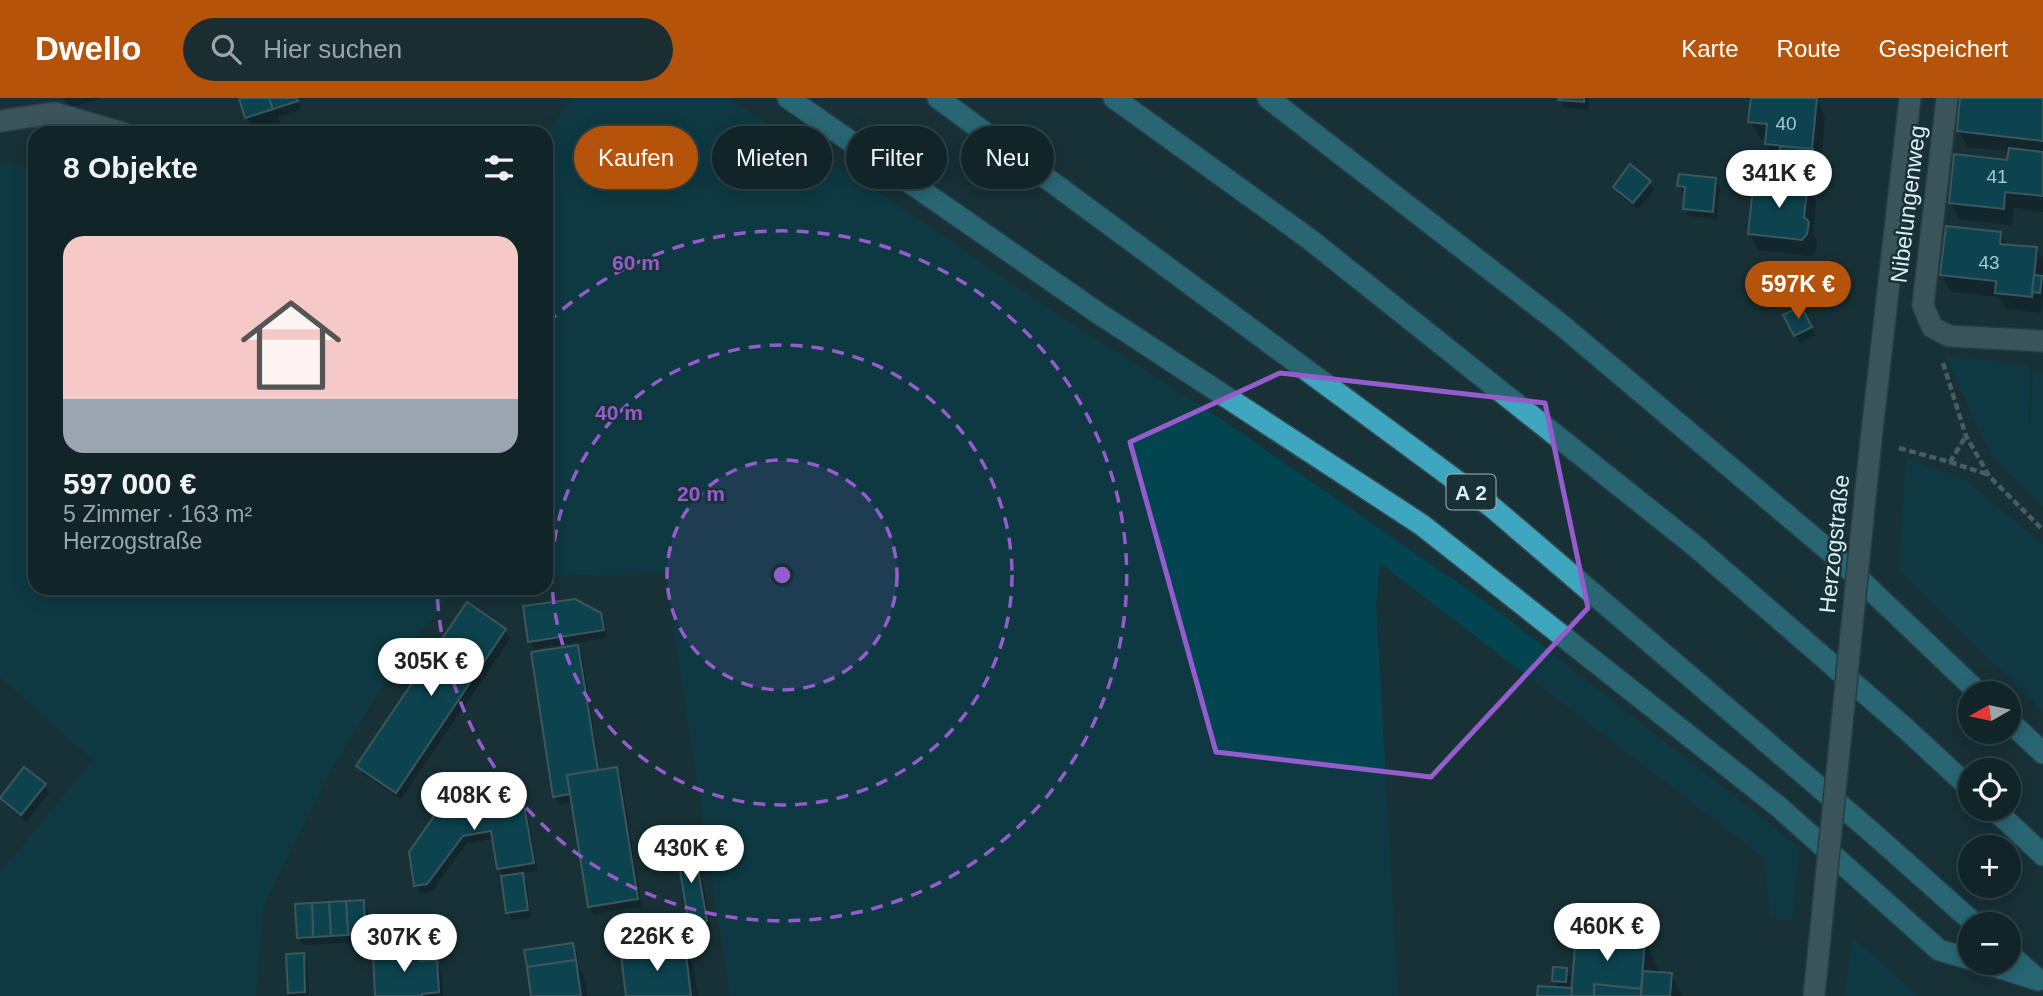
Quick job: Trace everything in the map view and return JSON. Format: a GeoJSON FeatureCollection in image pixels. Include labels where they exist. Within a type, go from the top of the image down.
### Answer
{"type":"FeatureCollection","features":[{"type":"Feature","properties":{"kind":"highway"},"geometry":{"type":"LineString","coordinates":[[788,98],[1098,313],[1422,525],[1779,807],[1939,950],[1958,956]]}},
{"type":"Feature","properties":{"kind":"highway","name":"A 2"},"geometry":{"type":"LineString","coordinates":[[938,98],[1492,507],[1961,912]]}},
{"type":"Feature","properties":{"kind":"highway"},"geometry":{"type":"LineString","coordinates":[[1114,98],[1308,238],[1695,546],[1958,777]]}},
{"type":"Feature","properties":{"kind":"highway"},"geometry":{"type":"LineString","coordinates":[[1268,98],[1558,322],[1833,554],[1966,681]]}},
{"type":"Feature","properties":{"kind":"highway"},"geometry":{"type":"LineString","coordinates":[[2021,732],[2043,753]]}},
{"type":"Feature","properties":{"kind":"highway"},"geometry":{"type":"LineString","coordinates":[[2007,821],[2043,855]]}},
{"type":"Feature","properties":{"kind":"highway"},"geometry":{"type":"LineString","coordinates":[[2021,965],[2040,982]]}},
{"type":"Feature","properties":{"kind":"highway"},"geometry":{"type":"LineString","coordinates":[[2019,975],[2040,982]]}},
{"type":"Feature","properties":{"kind":"street","name":"Herzogstraße"},"geometry":{"type":"LineString","coordinates":[[1814,996],[1871,440],[1910,98]]}},
{"type":"Feature","properties":{"kind":"street","name":"Nibelungenweg"},"geometry":{"type":"LineString","coordinates":[[1931,327],[1923,305],[1947,98]]}},
{"type":"Feature","properties":{"kind":"street"},"geometry":{"type":"LineString","coordinates":[[0,121],[55,113],[99,126]]}},
{"type":"Feature","properties":{"kind":"street"},"geometry":{"type":"LineString","coordinates":[[1931,327],[1949,336],[2043,341]]}},
{"type":"Feature","properties":{"kind":"path"},"geometry":{"type":"LineString","coordinates":[[1931,327],[1966,436],[1989,476],[2043,530]]}},
{"type":"Feature","properties":{"kind":"path"},"geometry":{"type":"LineString","coordinates":[[1950,462],[1966,436]]}},
{"type":"Feature","properties":{"kind":"path"},"geometry":{"type":"LineString","coordinates":[[1871,440],[1989,476]]}},
{"type":"Feature","properties":{"kind":"highlighted area"},"geometry":{"type":"Polygon","coordinates":[[[1280,373],[1545,403],[1588,608],[1431,777],[1216,752],[1130,442],[1280,373]]]}},
{"type":"Feature","properties":{"kind":"shaded area"},"geometry":{"type":"Polygon","coordinates":[[[571,98],[727,98],[772,126],[712,126],[712,189],[832,189],[832,164],[846,173],[846,189],[872,189],[893,202],[1048,308],[1222,420],[1494,608],[1799,847],[1792,921],[1771,919],[1763,857],[1380,563],[1376,604],[1398,996],[730,996],[665,573],[553,576],[553,126],[571,98]]]}},
{"type":"Feature","properties":{"kind":"shaded area"},"geometry":{"type":"Polygon","coordinates":[[[0,162],[28,167],[28,595],[450,595],[398,661],[329,773],[263,907],[256,996],[0,996],[0,873],[93,760],[0,677],[0,162]]]}},
{"type":"Feature","properties":{"kind":"shaded area"},"geometry":{"type":"Polygon","coordinates":[[[1945,356],[2029,366],[2029,448],[2033,372],[2043,372],[2043,506],[1991,456],[1945,356]]]}},
{"type":"Feature","properties":{"kind":"shaded area"},"geometry":{"type":"Polygon","coordinates":[[[1906,458],[1967,481],[2043,545],[2043,712],[2021,690],[2021,681],[2012,681],[1899,570],[1906,458]]]}},
{"type":"Feature","properties":{"kind":"shaded area"},"geometry":{"type":"Polygon","coordinates":[[[1853,938],[1918,996],[1844,996],[1853,938]]]}},
{"type":"Feature","properties":{"kind":"building"},"geometry":{"type":"Polygon","coordinates":[[[239,98],[269,98],[273,109],[245,118],[239,98]]]}},
{"type":"Feature","properties":{"kind":"building"},"geometry":{"type":"Polygon","coordinates":[[[269,98],[297,98],[298,101],[273,109],[269,98]]]}},
{"type":"Feature","properties":{"kind":"building"},"geometry":{"type":"Polygon","coordinates":[[[1584,98],[1584,102],[1558,100],[1584,98]]]}},
{"type":"Feature","properties":{"kind":"building"},"geometry":{"type":"Polygon","coordinates":[[[1751,98],[1817,98],[1812,149],[1765,144],[1767,124],[1748,122],[1751,98]]]}},
{"type":"Feature","properties":{"kind":"building"},"geometry":{"type":"Polygon","coordinates":[[[1960,98],[2043,98],[2043,141],[1957,131],[1960,98]]]}},
{"type":"Feature","properties":{"kind":"building"},"geometry":{"type":"Polygon","coordinates":[[[1780,146],[1813,149],[1811,166],[1779,163],[1780,146]]]}},
{"type":"Feature","properties":{"kind":"building"},"geometry":{"type":"Polygon","coordinates":[[[2009,148],[2043,152],[2043,196],[2005,192],[2004,209],[1949,203],[1954,154],[2007,160],[2009,148]]]}},
{"type":"Feature","properties":{"kind":"building"},"geometry":{"type":"Polygon","coordinates":[[[1779,163],[1811,166],[1810,183],[1777,180],[1779,163]]]}},
{"type":"Feature","properties":{"kind":"building"},"geometry":{"type":"Polygon","coordinates":[[[1630,164],[1651,181],[1633,203],[1613,187],[1630,164]]]}},
{"type":"Feature","properties":{"kind":"building"},"geometry":{"type":"Polygon","coordinates":[[[1679,174],[1716,178],[1713,212],[1683,209],[1685,187],[1677,186],[1679,174]]]}},
{"type":"Feature","properties":{"kind":"building"},"geometry":{"type":"Polygon","coordinates":[[[1754,178],[1808,184],[1804,217],[1809,222],[1807,234],[1802,240],[1748,234],[1754,178]]]}},
{"type":"Feature","properties":{"kind":"building"},"geometry":{"type":"Polygon","coordinates":[[[1946,226],[2001,232],[2000,244],[2037,247],[2032,297],[1995,293],[1996,281],[1940,275],[1946,226]]]}},
{"type":"Feature","properties":{"kind":"building"},"geometry":{"type":"Polygon","coordinates":[[[2034,275],[2042,276],[2040,293],[2032,292],[2034,275]]]}},
{"type":"Feature","properties":{"kind":"building"},"geometry":{"type":"Polygon","coordinates":[[[1801,306],[1812,327],[1794,336],[1783,315],[1801,306]]]}},
{"type":"Feature","properties":{"kind":"building"},"geometry":{"type":"Polygon","coordinates":[[[575,599],[601,613],[604,630],[528,642],[523,606],[575,599]]]}},
{"type":"Feature","properties":{"kind":"building"},"geometry":{"type":"Polygon","coordinates":[[[467,602],[506,629],[396,793],[356,766],[467,602]]]}},
{"type":"Feature","properties":{"kind":"building"},"geometry":{"type":"Polygon","coordinates":[[[578,645],[598,770],[567,775],[570,794],[553,797],[531,652],[578,645]]]}},
{"type":"Feature","properties":{"kind":"building"},"geometry":{"type":"Polygon","coordinates":[[[24,767],[46,784],[21,815],[0,798],[24,767]]]}},
{"type":"Feature","properties":{"kind":"building"},"geometry":{"type":"Polygon","coordinates":[[[617,767],[638,899],[588,907],[567,775],[617,767]]]}},
{"type":"Feature","properties":{"kind":"building"},"geometry":{"type":"Polygon","coordinates":[[[510,789],[523,799],[534,863],[497,869],[491,831],[463,836],[427,884],[414,886],[409,852],[446,799],[510,789]]]}},
{"type":"Feature","properties":{"kind":"building"},"geometry":{"type":"Polygon","coordinates":[[[694,846],[707,921],[689,924],[676,848],[694,846]]]}},
{"type":"Feature","properties":{"kind":"building"},"geometry":{"type":"Polygon","coordinates":[[[523,873],[528,910],[506,913],[501,876],[523,873]]]}},
{"type":"Feature","properties":{"kind":"building"},"geometry":{"type":"Polygon","coordinates":[[[364,900],[365,934],[348,935],[346,901],[364,900]]]}},
{"type":"Feature","properties":{"kind":"building"},"geometry":{"type":"Polygon","coordinates":[[[346,901],[348,935],[331,936],[329,902],[346,901]]]}},
{"type":"Feature","properties":{"kind":"building"},"geometry":{"type":"Polygon","coordinates":[[[329,902],[331,936],[313,937],[312,903],[329,902]]]}},
{"type":"Feature","properties":{"kind":"building"},"geometry":{"type":"Polygon","coordinates":[[[312,903],[313,937],[297,938],[295,904],[312,903]]]}},
{"type":"Feature","properties":{"kind":"building"},"geometry":{"type":"Polygon","coordinates":[[[1578,911],[1647,917],[1645,940],[1576,934],[1578,911]]]}},
{"type":"Feature","properties":{"kind":"building"},"geometry":{"type":"Polygon","coordinates":[[[1576,934],[1645,940],[1641,989],[1594,984],[1594,996],[1571,996],[1576,934]]]}},
{"type":"Feature","properties":{"kind":"building"},"geometry":{"type":"Polygon","coordinates":[[[573,943],[576,960],[527,967],[524,950],[573,943]]]}},
{"type":"Feature","properties":{"kind":"building"},"geometry":{"type":"Polygon","coordinates":[[[685,946],[691,996],[626,996],[621,955],[685,946]]]}},
{"type":"Feature","properties":{"kind":"building"},"geometry":{"type":"Polygon","coordinates":[[[419,950],[420,961],[437,960],[439,992],[422,996],[375,996],[373,953],[419,950]]]}},
{"type":"Feature","properties":{"kind":"building"},"geometry":{"type":"Polygon","coordinates":[[[304,953],[305,992],[288,993],[286,954],[304,953]]]}},
{"type":"Feature","properties":{"kind":"building"},"geometry":{"type":"Polygon","coordinates":[[[576,960],[581,996],[531,996],[527,967],[576,960]]]}},
{"type":"Feature","properties":{"kind":"building"},"geometry":{"type":"Polygon","coordinates":[[[1553,967],[1567,968],[1566,982],[1552,981],[1553,967]]]}},
{"type":"Feature","properties":{"kind":"building"},"geometry":{"type":"Polygon","coordinates":[[[1643,971],[1672,973],[1670,996],[1641,996],[1643,971]]]}},
{"type":"Feature","properties":{"kind":"building"},"geometry":{"type":"Polygon","coordinates":[[[1594,984],[1641,989],[1641,996],[1594,996],[1594,984]]]}},
{"type":"Feature","properties":{"kind":"building"},"geometry":{"type":"Polygon","coordinates":[[[1538,986],[1572,988],[1571,996],[1537,996],[1538,986]]]}}]}
